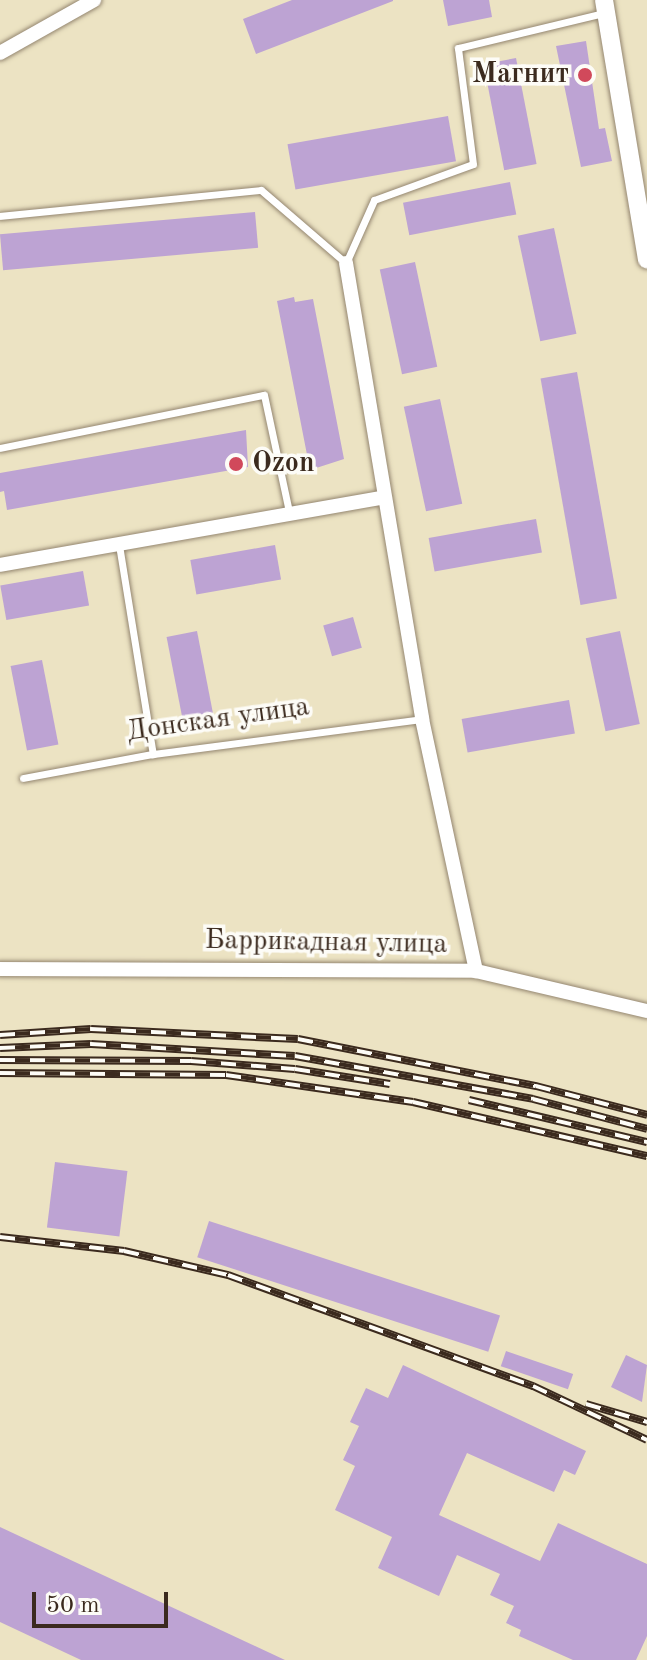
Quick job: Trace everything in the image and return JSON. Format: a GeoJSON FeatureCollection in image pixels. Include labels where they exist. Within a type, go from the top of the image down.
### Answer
{"type":"FeatureCollection","features":[{"type":"Feature","properties":{"kind":"street"},"geometry":{"type":"LineString","coordinates":[[0,53],[94,0]]}},
{"type":"Feature","properties":{"kind":"street"},"geometry":{"type":"LineString","coordinates":[[605,6],[647,259]]}},
{"type":"Feature","properties":{"kind":"street"},"geometry":{"type":"LineString","coordinates":[[346,263],[422,719],[476,971]]}},
{"type":"Feature","properties":{"kind":"street"},"geometry":{"type":"LineString","coordinates":[[0,565],[384,497]]}},
{"type":"Feature","properties":{"kind":"street","name":"Баррикадная улица"},"geometry":{"type":"LineString","coordinates":[[0,969],[476,971],[647,1011]]}},
{"type":"Feature","properties":{"kind":"lane"},"geometry":{"type":"LineString","coordinates":[[0,216],[261,190],[346,263],[374,200],[473,164],[458,48],[605,6]]}},
{"type":"Feature","properties":{"kind":"lane"},"geometry":{"type":"LineString","coordinates":[[0,448],[264,395],[289,512]]}},
{"type":"Feature","properties":{"kind":"lane"},"geometry":{"type":"LineString","coordinates":[[119,545],[153,754]]}},
{"type":"Feature","properties":{"kind":"lane","name":"Донская улица"},"geometry":{"type":"LineString","coordinates":[[23,778],[153,754],[422,719]]}},
{"type":"Feature","properties":{"kind":"building"},"geometry":{"type":"Polygon","coordinates":[[[292,0],[393,1],[256,54],[243,19],[292,0]]]}},
{"type":"Feature","properties":{"kind":"building"},"geometry":{"type":"Polygon","coordinates":[[[443,0],[489,0],[492,17],[448,26],[443,0]]]}},
{"type":"Feature","properties":{"kind":"building"},"geometry":{"type":"Polygon","coordinates":[[[586,41],[599,129],[605,128],[612,161],[581,167],[556,46],[586,41]]]}},
{"type":"Feature","properties":{"kind":"building"},"geometry":{"type":"Polygon","coordinates":[[[516,58],[537,164],[504,170],[484,64],[516,58]]]}},
{"type":"Feature","properties":{"kind":"building"},"geometry":{"type":"Polygon","coordinates":[[[448,116],[456,161],[295,190],[287,144],[448,116]]]}},
{"type":"Feature","properties":{"kind":"building"},"geometry":{"type":"Polygon","coordinates":[[[510,182],[516,214],[409,235],[403,203],[510,182]]]}},
{"type":"Feature","properties":{"kind":"building"},"geometry":{"type":"Polygon","coordinates":[[[255,212],[258,248],[3,270],[0,234],[255,212]]]}},
{"type":"Feature","properties":{"kind":"building"},"geometry":{"type":"Polygon","coordinates":[[[554,228],[576,334],[540,341],[518,236],[554,228]]]}},
{"type":"Feature","properties":{"kind":"building"},"geometry":{"type":"Polygon","coordinates":[[[415,262],[437,367],[402,374],[380,269],[415,262]]]}},
{"type":"Feature","properties":{"kind":"building"},"geometry":{"type":"Polygon","coordinates":[[[294,297],[295,302],[313,299],[344,459],[310,470],[277,301],[294,297]]]}},
{"type":"Feature","properties":{"kind":"building"},"geometry":{"type":"Polygon","coordinates":[[[577,372],[617,599],[581,605],[541,378],[577,372]]]}},
{"type":"Feature","properties":{"kind":"building"},"geometry":{"type":"Polygon","coordinates":[[[440,399],[462,504],[426,511],[404,407],[440,399]]]}},
{"type":"Feature","properties":{"kind":"building"},"geometry":{"type":"Polygon","coordinates":[[[246,430],[248,467],[7,510],[4,491],[0,492],[0,473],[246,430]]]}},
{"type":"Feature","properties":{"kind":"building"},"geometry":{"type":"Polygon","coordinates":[[[536,519],[542,552],[435,571],[429,538],[536,519]]]}},
{"type":"Feature","properties":{"kind":"building"},"geometry":{"type":"Polygon","coordinates":[[[275,545],[281,579],[196,594],[190,560],[275,545]]]}},
{"type":"Feature","properties":{"kind":"building"},"geometry":{"type":"Polygon","coordinates":[[[83,571],[89,605],[6,620],[0,586],[83,571]]]}},
{"type":"Feature","properties":{"kind":"building"},"geometry":{"type":"Polygon","coordinates":[[[353,617],[362,648],[332,656],[323,626],[353,617]]]}},
{"type":"Feature","properties":{"kind":"building"},"geometry":{"type":"Polygon","coordinates":[[[197,631],[213,715],[183,721],[167,637],[197,631]]]}},
{"type":"Feature","properties":{"kind":"building"},"geometry":{"type":"Polygon","coordinates":[[[620,631],[640,724],[606,731],[586,638],[620,631]]]}},
{"type":"Feature","properties":{"kind":"building"},"geometry":{"type":"Polygon","coordinates":[[[42,660],[58,744],[27,751],[11,666],[42,660]]]}},
{"type":"Feature","properties":{"kind":"building"},"geometry":{"type":"Polygon","coordinates":[[[569,700],[575,733],[468,752],[462,719],[569,700]]]}},
{"type":"Feature","properties":{"kind":"building"},"geometry":{"type":"Polygon","coordinates":[[[55,1162],[127,1171],[119,1236],[47,1228],[55,1162]]]}},
{"type":"Feature","properties":{"kind":"building"},"geometry":{"type":"Polygon","coordinates":[[[209,1221],[500,1316],[488,1352],[197,1257],[209,1221]]]}},
{"type":"Feature","properties":{"kind":"building"},"geometry":{"type":"Polygon","coordinates":[[[506,1351],[573,1374],[568,1389],[501,1366],[506,1351]]]}},
{"type":"Feature","properties":{"kind":"building"},"geometry":{"type":"Polygon","coordinates":[[[626,1355],[647,1365],[642,1402],[611,1387],[626,1355]]]}},
{"type":"Feature","properties":{"kind":"building"},"geometry":{"type":"Polygon","coordinates":[[[403,1365],[586,1451],[575,1475],[564,1470],[554,1492],[467,1453],[439,1515],[540,1561],[558,1523],[647,1564],[647,1636],[636,1660],[573,1660],[519,1636],[521,1630],[506,1623],[514,1606],[490,1595],[500,1574],[457,1555],[439,1596],[378,1568],[392,1537],[335,1510],[355,1466],[343,1460],[359,1426],[350,1422],[366,1388],[388,1398],[403,1365]]]}},
{"type":"Feature","properties":{"kind":"building"},"geometry":{"type":"Polygon","coordinates":[[[0,1527],[285,1660],[81,1660],[0,1622],[0,1527]]]}},
{"type":"Feature","properties":{"kind":"railway"},"geometry":{"type":"LineString","coordinates":[[0,1035],[91,1029],[298,1039],[536,1086],[647,1115]]}},
{"type":"Feature","properties":{"kind":"railway"},"geometry":{"type":"LineString","coordinates":[[0,1048],[91,1044],[295,1056],[533,1099],[647,1129]]}},
{"type":"Feature","properties":{"kind":"railway"},"geometry":{"type":"LineString","coordinates":[[0,1060],[191,1061],[295,1069],[390,1084]]}},
{"type":"Feature","properties":{"kind":"railway"},"geometry":{"type":"LineString","coordinates":[[0,1073],[226,1075],[413,1102],[647,1156]]}},
{"type":"Feature","properties":{"kind":"railway"},"geometry":{"type":"LineString","coordinates":[[469,1100],[647,1142]]}},
{"type":"Feature","properties":{"kind":"railway"},"geometry":{"type":"LineString","coordinates":[[0,1237],[124,1251],[228,1275],[533,1386],[647,1440]]}},
{"type":"Feature","properties":{"kind":"railway"},"geometry":{"type":"LineString","coordinates":[[586,1404],[647,1422]]}},
{"type":"Feature","properties":{"kind":"place","name":"Магнит"},"geometry":{"type":"Point","coordinates":[585,75]}},
{"type":"Feature","properties":{"kind":"place","name":"Ozon"},"geometry":{"type":"Point","coordinates":[236,464]}}]}
